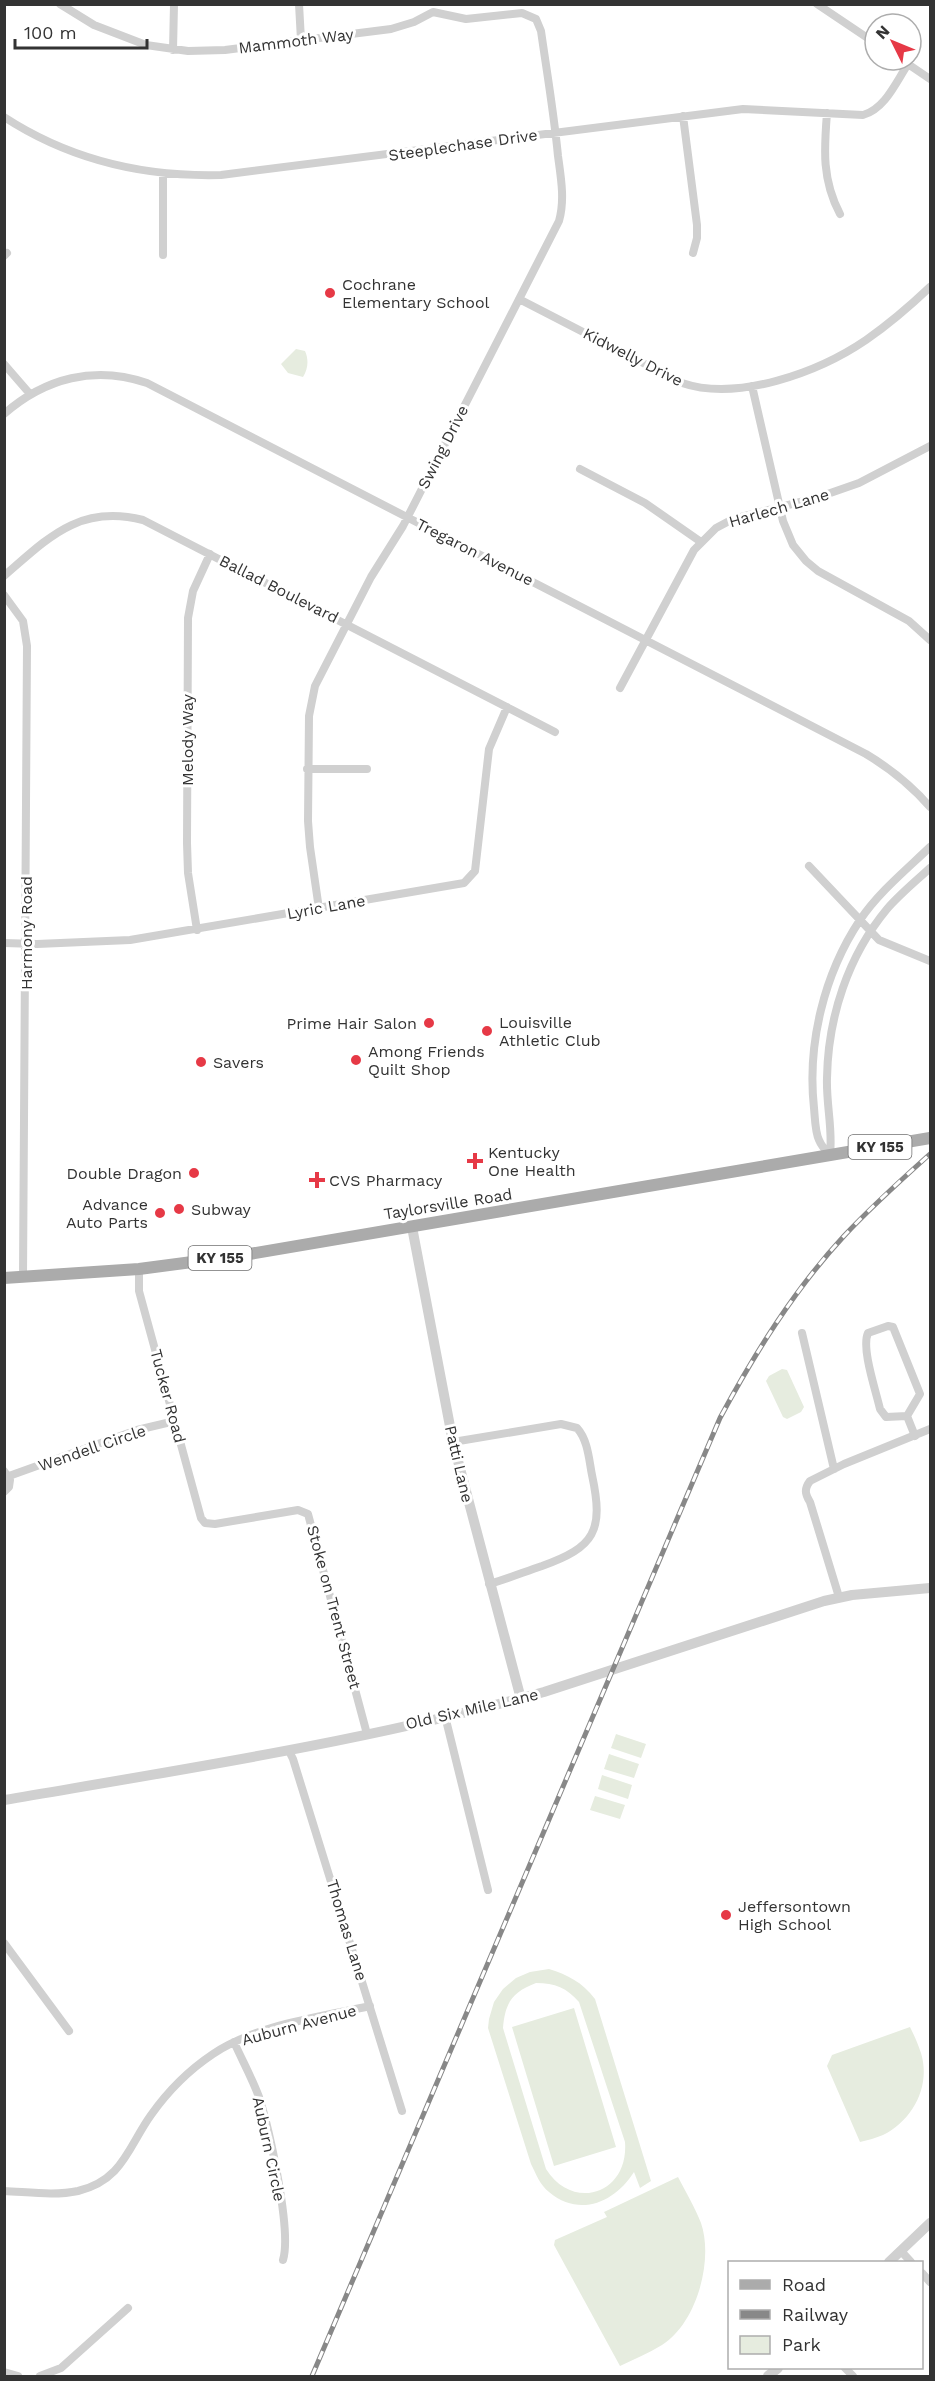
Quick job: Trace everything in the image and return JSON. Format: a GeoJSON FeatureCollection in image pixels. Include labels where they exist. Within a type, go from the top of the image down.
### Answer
{"type":"FeatureCollection","features":[{"type":"Feature","properties":{"kind":"main road","name":"Taylorsville Road"},"geometry":{"type":"LineString","coordinates":[[4,1278],[139,1269],[243,1255],[930,1138]]}},
{"type":"Feature","properties":{"kind":"street","name":"Mammoth Way"},"geometry":{"type":"LineString","coordinates":[[60,4],[94,25],[146,45],[173,50],[225,50],[391,29],[414,22],[433,12],[466,19],[522,13],[536,20]]}},
{"type":"Feature","properties":{"kind":"street"},"geometry":{"type":"LineString","coordinates":[[173,50],[174,4]]}},
{"type":"Feature","properties":{"kind":"street"},"geometry":{"type":"LineString","coordinates":[[299,4],[301,40]]}},
{"type":"Feature","properties":{"kind":"street"},"geometry":{"type":"LineString","coordinates":[[817,4],[863,35]]}},
{"type":"Feature","properties":{"kind":"street","name":"Swing Drive"},"geometry":{"type":"LineString","coordinates":[[319,909],[310,847],[308,769],[310,704],[315,686],[380,561],[407,517],[562,213],[563,197],[556,133],[542,31],[536,20]]}},
{"type":"Feature","properties":{"kind":"street","name":"Steeplechase Drive"},"geometry":{"type":"LineString","coordinates":[[4,117],[49,143],[82,156],[124,168],[163,174],[222,175],[743,109],[853,116],[874,111],[883,102],[900,72]]}},
{"type":"Feature","properties":{"kind":"street"},"geometry":{"type":"LineString","coordinates":[[826,113],[824,156],[828,186],[840,214]]}},
{"type":"Feature","properties":{"kind":"street"},"geometry":{"type":"LineString","coordinates":[[682,116],[697,225],[697,238],[693,253]]}},
{"type":"Feature","properties":{"kind":"street"},"geometry":{"type":"LineString","coordinates":[[163,174],[163,255]]}},
{"type":"Feature","properties":{"kind":"street","name":"Kidwelly Drive"},"geometry":{"type":"LineString","coordinates":[[519,299],[682,383],[730,390],[805,371],[833,359],[873,335],[930,287]]}},
{"type":"Feature","properties":{"kind":"street"},"geometry":{"type":"LineString","coordinates":[[4,364],[30,394]]}},
{"type":"Feature","properties":{"kind":"street","name":"Tregaron Avenue"},"geometry":{"type":"LineString","coordinates":[[4,414],[30,394],[57,381],[105,374],[135,379],[163,391],[866,754],[911,785],[930,807]]}},
{"type":"Feature","properties":{"kind":"street"},"geometry":{"type":"LineString","coordinates":[[752,386],[789,537],[806,561],[818,571],[909,621],[930,640]]}},
{"type":"Feature","properties":{"kind":"street","name":"Harlech Lane"},"geometry":{"type":"LineString","coordinates":[[620,688],[694,550],[724,523],[816,498],[860,483],[930,446]]}},
{"type":"Feature","properties":{"kind":"street"},"geometry":{"type":"LineString","coordinates":[[580,469],[645,502],[701,542]]}},
{"type":"Feature","properties":{"kind":"street","name":"Ballad Boulevard"},"geometry":{"type":"LineString","coordinates":[[4,576],[56,532],[75,522],[100,516],[122,515],[142,519],[555,732]]}},
{"type":"Feature","properties":{"kind":"street","name":"Melody Way"},"geometry":{"type":"LineString","coordinates":[[197,930],[188,873],[187,843],[188,618],[193,591],[210,554]]}},
{"type":"Feature","properties":{"kind":"street","name":"Harmony Road"},"geometry":{"type":"LineString","coordinates":[[4,595],[22,621],[27,646],[23,1277]]}},
{"type":"Feature","properties":{"kind":"street","name":"Lyric Lane"},"geometry":{"type":"LineString","coordinates":[[4,943],[130,940],[458,885],[469,879],[476,866],[489,749],[507,707]]}},
{"type":"Feature","properties":{"kind":"street"},"geometry":{"type":"LineString","coordinates":[[308,769],[367,769]]}},
{"type":"Feature","properties":{"kind":"street"},"geometry":{"type":"LineString","coordinates":[[830,1155],[818,1140],[812,1087],[818,1023],[826,991],[844,948],[860,920],[876,900],[930,846]]}},
{"type":"Feature","properties":{"kind":"street"},"geometry":{"type":"LineString","coordinates":[[809,866],[879,940],[930,961]]}},
{"type":"Feature","properties":{"kind":"street"},"geometry":{"type":"LineString","coordinates":[[830,1155],[832,1136],[826,1087],[831,1035],[847,978],[871,931],[888,907],[930,868]]}},
{"type":"Feature","properties":{"kind":"street","name":"Patti Lane"},"geometry":{"type":"LineString","coordinates":[[412,1227],[453,1442],[521,1699]]}},
{"type":"Feature","properties":{"kind":"street","name":"Tucker Road"},"geometry":{"type":"LineString","coordinates":[[139,1269],[139,1291],[199,1513],[204,1523]]}},
{"type":"Feature","properties":{"kind":"street"},"geometry":{"type":"LineString","coordinates":[[888,1326],[893,1327],[920,1394],[907,1416],[886,1417],[880,1409],[865,1339],[868,1332],[888,1326]]}},
{"type":"Feature","properties":{"kind":"street"},"geometry":{"type":"LineString","coordinates":[[802,1333],[834,1469]]}},
{"type":"Feature","properties":{"kind":"street"},"geometry":{"type":"LineString","coordinates":[[907,1416],[915,1436]]}},
{"type":"Feature","properties":{"kind":"street","name":"Wendell Circle"},"geometry":{"type":"LineString","coordinates":[[4,1491],[10,1484],[7,1474],[126,1434],[175,1421]]}},
{"type":"Feature","properties":{"kind":"street"},"geometry":{"type":"LineString","coordinates":[[453,1442],[561,1424],[576,1428],[584,1439],[597,1498],[596,1521],[590,1536],[571,1554],[489,1584]]}},
{"type":"Feature","properties":{"kind":"street"},"geometry":{"type":"LineString","coordinates":[[839,1597],[806,1491],[810,1481],[930,1429]]}},
{"type":"Feature","properties":{"kind":"street","name":"Stoke on Trent Street"},"geometry":{"type":"LineString","coordinates":[[204,1523],[215,1524],[298,1510],[308,1514],[367,1734]]}},
{"type":"Feature","properties":{"kind":"street","name":"Old Six Mile Lane"},"geometry":{"type":"LineString","coordinates":[[4,1800],[289,1751],[521,1699],[839,1597],[930,1587]]}},
{"type":"Feature","properties":{"kind":"street"},"geometry":{"type":"LineString","coordinates":[[445,1716],[488,1890]]}},
{"type":"Feature","properties":{"kind":"street","name":"Thomas Lane"},"geometry":{"type":"LineString","coordinates":[[289,1751],[318,1834],[402,2111]]}},
{"type":"Feature","properties":{"kind":"street"},"geometry":{"type":"LineString","coordinates":[[4,1943],[69,2031]]}},
{"type":"Feature","properties":{"kind":"street","name":"Auburn Avenue"},"geometry":{"type":"LineString","coordinates":[[4,2191],[70,2192],[99,2182],[125,2161],[150,2116],[170,2090],[193,2068],[214,2053],[234,2042],[269,2030],[370,2006]]}},
{"type":"Feature","properties":{"kind":"street","name":"Auburn Circle"},"geometry":{"type":"LineString","coordinates":[[234,2042],[258,2096],[267,2126],[284,2222],[286,2240],[283,2260]]}},
{"type":"Feature","properties":{"kind":"street"},"geometry":{"type":"LineString","coordinates":[[890,2261],[930,2223]]}},
{"type":"Feature","properties":{"kind":"street"},"geometry":{"type":"LineString","coordinates":[[900,2251],[910,2261]]}},
{"type":"Feature","properties":{"kind":"street"},"geometry":{"type":"LineString","coordinates":[[40,2376],[61,2368],[128,2308]]}},
{"type":"Feature","properties":{"kind":"street"},"geometry":{"type":"LineString","coordinates":[[4,2372],[18,2376]]}},
{"type":"Feature","properties":{"kind":"green space"},"geometry":{"type":"Polygon","coordinates":[[[296,349],[305,351],[306,354],[307,364],[303,377],[288,373],[281,364],[296,349]]]}},
{"type":"Feature","properties":{"kind":"green space"},"geometry":{"type":"Polygon","coordinates":[[[782,1369],[787,1370],[804,1407],[801,1412],[787,1419],[783,1417],[766,1381],[769,1376],[782,1369]]]}},
{"type":"Feature","properties":{"kind":"green space"},"geometry":{"type":"Polygon","coordinates":[[[616,1734],[646,1744],[641,1758],[611,1748],[616,1734]]]}},
{"type":"Feature","properties":{"kind":"green space"},"geometry":{"type":"Polygon","coordinates":[[[609,1754],[639,1764],[634,1778],[604,1769],[609,1754]]]}},
{"type":"Feature","properties":{"kind":"green space"},"geometry":{"type":"Polygon","coordinates":[[[602,1775],[632,1785],[628,1799],[598,1789],[602,1775]]]}},
{"type":"Feature","properties":{"kind":"green space"},"geometry":{"type":"Polygon","coordinates":[[[595,1796],[625,1805],[620,1819],[590,1810],[595,1796]]]}},
{"type":"Feature","properties":{"kind":"green space"},"geometry":{"type":"Polygon","coordinates":[[[549,1969],[562,1974],[580,1984],[595,1999],[651,2181],[640,2188],[634,2172],[626,2183],[607,2198],[585,2205],[573,2204],[549,2192],[543,2186],[531,2164],[488,2028],[494,2002],[503,1989],[516,1978],[530,1972],[549,1969]],[[543,1983],[528,1986],[511,2000],[503,2028],[546,2169],[557,2182],[570,2190],[584,2193],[597,2191],[609,2185],[618,2174],[624,2160],[625,2142],[579,2002],[565,1990],[543,1983]]]}},
{"type":"Feature","properties":{"kind":"green space"},"geometry":{"type":"Polygon","coordinates":[[[574,2008],[616,2147],[554,2166],[512,2027],[574,2008]]]}},
{"type":"Feature","properties":{"kind":"green space"},"geometry":{"type":"Polygon","coordinates":[[[910,2027],[920,2050],[923,2065],[924,2078],[917,2101],[894,2129],[860,2142],[827,2066],[832,2055],[910,2027]]]}},
{"type":"Feature","properties":{"kind":"green space"},"geometry":{"type":"Polygon","coordinates":[[[678,2177],[699,2217],[704,2238],[705,2255],[699,2290],[693,2307],[674,2335],[657,2348],[620,2366],[554,2245],[555,2240],[607,2217],[604,2212],[678,2177]]]}},
{"type":"Feature","properties":{"kind":"railway"},"geometry":{"type":"LineString","coordinates":[[312,2376],[720,1418],[761,1346],[808,1278],[854,1225],[930,1154]]}},
{"type":"Feature","properties":{"kind":"place","name":"Cochrane Elementary School"},"geometry":{"type":"Point","coordinates":[330,293]}},
{"type":"Feature","properties":{"kind":"place","name":"Prime Hair Salon"},"geometry":{"type":"Point","coordinates":[429,1023]}},
{"type":"Feature","properties":{"kind":"place","name":"Louisville Athletic Club"},"geometry":{"type":"Point","coordinates":[487,1031]}},
{"type":"Feature","properties":{"kind":"place","name":"Among Friends Quilt Shop"},"geometry":{"type":"Point","coordinates":[356,1060]}},
{"type":"Feature","properties":{"kind":"place","name":"Savers"},"geometry":{"type":"Point","coordinates":[201,1062]}},
{"type":"Feature","properties":{"kind":"place","name":"Kentucky One Health"},"geometry":{"type":"Point","coordinates":[475,1161]}},
{"type":"Feature","properties":{"kind":"place","name":"Double Dragon"},"geometry":{"type":"Point","coordinates":[194,1173]}},
{"type":"Feature","properties":{"kind":"place","name":"CVS Pharmacy"},"geometry":{"type":"Point","coordinates":[317,1180]}},
{"type":"Feature","properties":{"kind":"place","name":"Subway"},"geometry":{"type":"Point","coordinates":[179,1209]}},
{"type":"Feature","properties":{"kind":"place","name":"Advance Auto Parts"},"geometry":{"type":"Point","coordinates":[160,1213]}},
{"type":"Feature","properties":{"kind":"place","name":"Jeffersontown High School"},"geometry":{"type":"Point","coordinates":[726,1915]}}]}
